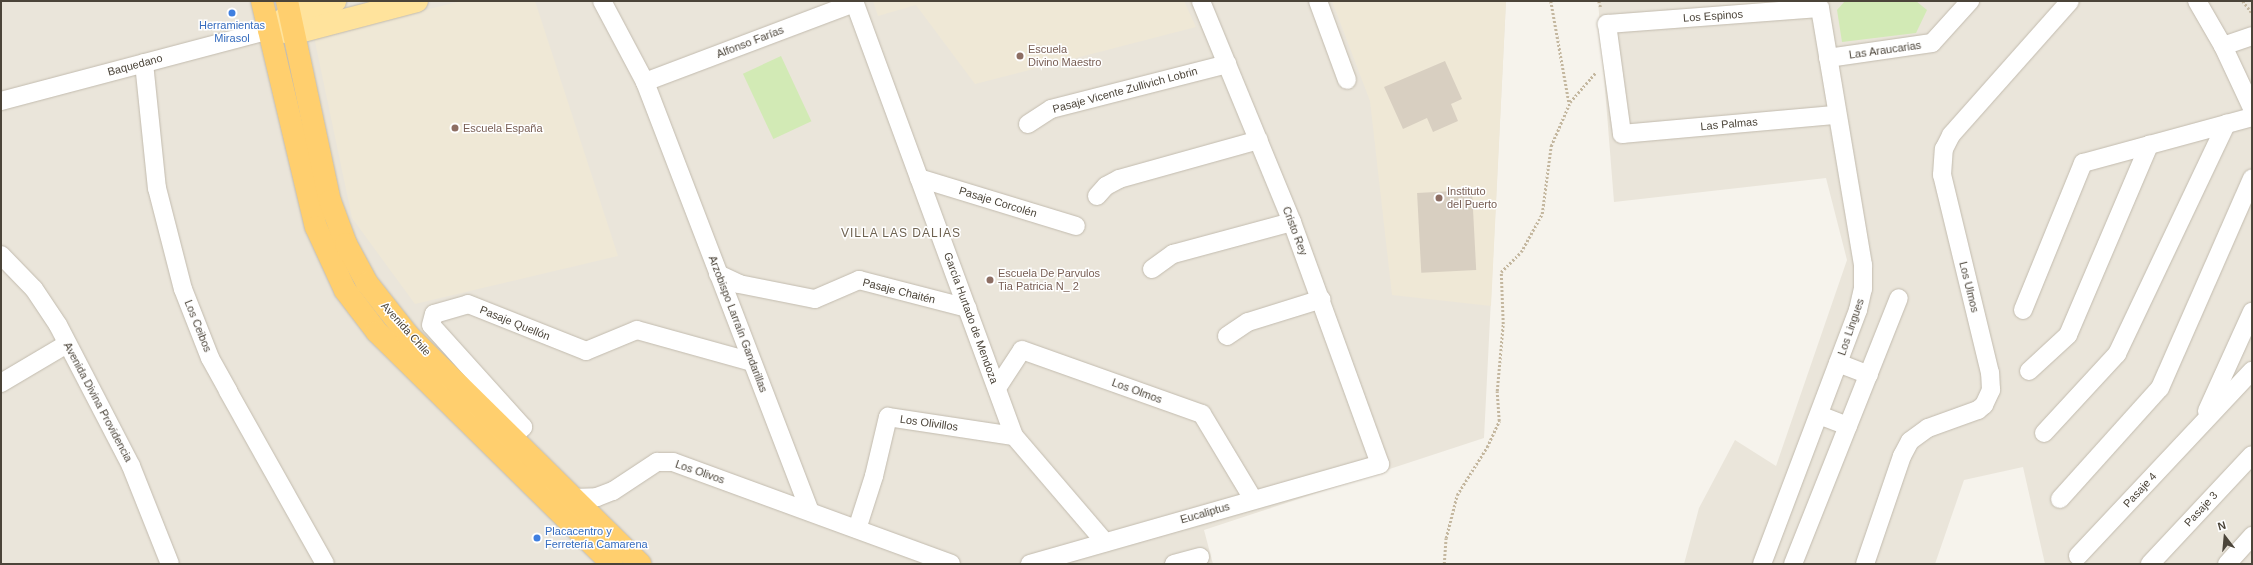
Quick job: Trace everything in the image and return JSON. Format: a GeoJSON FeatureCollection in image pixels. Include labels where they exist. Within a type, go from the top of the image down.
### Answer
{"type":"FeatureCollection","features":[{"type":"Feature","properties":{"kind":"highway","name":"Avenida Chile"},"geometry":{"type":"LineString","coordinates":[[262,1],[316,227],[345,290],[377,332],[612,564]]}},
{"type":"Feature","properties":{"kind":"highway","name":"Avenida Chile"},"geometry":{"type":"LineString","coordinates":[[291,16],[330,201],[356,264],[394,319],[640,564]]}},
{"type":"Feature","properties":{"kind":"main road"},"geometry":{"type":"LineString","coordinates":[[269,30],[291,16],[335,1]]}},
{"type":"Feature","properties":{"kind":"main road"},"geometry":{"type":"LineString","coordinates":[[291,16],[417,1]]}},
{"type":"Feature","properties":{"kind":"street","name":"Arzobispo Larraín Gandarillas"},"geometry":{"type":"LineString","coordinates":[[602,1],[645,82],[809,510]]}},
{"type":"Feature","properties":{"kind":"street","name":"Cristo Rey"},"geometry":{"type":"LineString","coordinates":[[1201,1],[1259,140],[1322,299],[1380,464]]}},
{"type":"Feature","properties":{"kind":"street"},"geometry":{"type":"LineString","coordinates":[[1318,1],[1347,80]]}},
{"type":"Feature","properties":{"kind":"street","name":"Las Araucarias"},"geometry":{"type":"LineString","coordinates":[[1828,58],[1932,43],[1970,1]]}},
{"type":"Feature","properties":{"kind":"street","name":"Los Ulmos"},"geometry":{"type":"LineString","coordinates":[[1865,564],[1902,456],[1910,441],[1928,428],[1978,410],[1986,401],[1991,390],[1990,373],[1942,175],[1944,149],[1951,135],[2070,1]]}},
{"type":"Feature","properties":{"kind":"street","name":"Alfonso Farías"},"geometry":{"type":"LineString","coordinates":[[645,82],[854,2]]}},
{"type":"Feature","properties":{"kind":"street","name":"García Hurtado de Mendoza"},"geometry":{"type":"LineString","coordinates":[[854,2],[1014,436],[1105,542]]}},
{"type":"Feature","properties":{"kind":"street"},"geometry":{"type":"LineString","coordinates":[[2201,3],[2252,108]]}},
{"type":"Feature","properties":{"kind":"street","name":"Los Lingues"},"geometry":{"type":"LineString","coordinates":[[1762,564],[1858,310],[1864,277],[1836,115],[1828,58],[1823,4]]}},
{"type":"Feature","properties":{"kind":"street","name":"Los Espinos"},"geometry":{"type":"LineString","coordinates":[[1611,56],[1607,24],[1823,4]]}},
{"type":"Feature","properties":{"kind":"street","name":"Baquedano"},"geometry":{"type":"LineString","coordinates":[[1,101],[269,30]]}},
{"type":"Feature","properties":{"kind":"street"},"geometry":{"type":"LineString","coordinates":[[2223,46],[2252,36]]}},
{"type":"Feature","properties":{"kind":"street","name":"Las Palmas"},"geometry":{"type":"LineString","coordinates":[[1611,56],[1622,134],[1836,115]]}},
{"type":"Feature","properties":{"kind":"street","name":"Los Ceibos"},"geometry":{"type":"LineString","coordinates":[[144,63],[157,188],[172,256],[185,296],[210,358],[325,564]]}},
{"type":"Feature","properties":{"kind":"street","name":"Pasaje Vicente Zullivich Lobrin"},"geometry":{"type":"LineString","coordinates":[[1028,124],[1051,109],[1227,64]]}},
{"type":"Feature","properties":{"kind":"street"},"geometry":{"type":"LineString","coordinates":[[2023,310],[2083,163],[2252,117]]}},
{"type":"Feature","properties":{"kind":"street"},"geometry":{"type":"LineString","coordinates":[[2044,433],[2117,354],[2226,124]]}},
{"type":"Feature","properties":{"kind":"street"},"geometry":{"type":"LineString","coordinates":[[1097,196],[1106,186],[1119,179],[1259,140]]}},
{"type":"Feature","properties":{"kind":"street"},"geometry":{"type":"LineString","coordinates":[[2029,371],[2068,335],[2149,145]]}},
{"type":"Feature","properties":{"kind":"street","name":"Pasaje Corcolén"},"geometry":{"type":"LineString","coordinates":[[919,178],[1076,226]]}},
{"type":"Feature","properties":{"kind":"street"},"geometry":{"type":"LineString","coordinates":[[2060,499],[2160,388],[2252,178]]}},
{"type":"Feature","properties":{"kind":"street"},"geometry":{"type":"LineString","coordinates":[[1152,269],[1173,254],[1292,222]]}},
{"type":"Feature","properties":{"kind":"street","name":"Avenida Divina Providencia"},"geometry":{"type":"LineString","coordinates":[[1,254],[34,289],[67,344],[128,459],[170,564]]}},
{"type":"Feature","properties":{"kind":"street","name":"Pasaje Chaitén"},"geometry":{"type":"LineString","coordinates":[[718,274],[739,284],[815,300],[859,280],[967,308]]}},
{"type":"Feature","properties":{"kind":"street"},"geometry":{"type":"LineString","coordinates":[[1793,564],[1899,298]]}},
{"type":"Feature","properties":{"kind":"street"},"geometry":{"type":"LineString","coordinates":[[1227,336],[1248,322],[1322,299]]}},
{"type":"Feature","properties":{"kind":"street","name":"Pasaje Quellón"},"geometry":{"type":"LineString","coordinates":[[512,437],[523,427],[431,325],[434,314],[468,304],[586,350],[637,330],[752,362]]}},
{"type":"Feature","properties":{"kind":"street","name":"Pasaje 4"},"geometry":{"type":"LineString","coordinates":[[2201,425],[2252,312]]}},
{"type":"Feature","properties":{"kind":"street"},"geometry":{"type":"LineString","coordinates":[[1,383],[67,344]]}},
{"type":"Feature","properties":{"kind":"street","name":"Los Olmos"},"geometry":{"type":"LineString","coordinates":[[997,388],[1022,350],[1202,414],[1253,499]]}},
{"type":"Feature","properties":{"kind":"street"},"geometry":{"type":"LineString","coordinates":[[1838,363],[1868,375]]}},
{"type":"Feature","properties":{"kind":"street","name":"Pasaje 4"},"geometry":{"type":"LineString","coordinates":[[2078,556],[2252,371]]}},
{"type":"Feature","properties":{"kind":"street"},"geometry":{"type":"LineString","coordinates":[[1818,415],[1848,426]]}},
{"type":"Feature","properties":{"kind":"street","name":"Los Olivillos"},"geometry":{"type":"LineString","coordinates":[[857,529],[874,476],[888,417],[1014,436]]}},
{"type":"Feature","properties":{"kind":"street","name":"Pasaje 3"},"geometry":{"type":"LineString","coordinates":[[2150,564],[2252,455]]}},
{"type":"Feature","properties":{"kind":"street","name":"Los Olivos"},"geometry":{"type":"LineString","coordinates":[[573,498],[597,497],[613,491],[657,462],[673,462],[809,510]]}},
{"type":"Feature","properties":{"kind":"street","name":"Eucaliptus"},"geometry":{"type":"LineString","coordinates":[[1030,564],[1253,499],[1380,464]]}},
{"type":"Feature","properties":{"kind":"street"},"geometry":{"type":"LineString","coordinates":[[809,510],[951,564]]}},
{"type":"Feature","properties":{"kind":"street"},"geometry":{"type":"LineString","coordinates":[[1780,516],[1808,528]]}},
{"type":"Feature","properties":{"kind":"street"},"geometry":{"type":"LineString","coordinates":[[2227,564],[2252,536]]}},
{"type":"Feature","properties":{"kind":"street"},"geometry":{"type":"LineString","coordinates":[[1174,564],[1200,557]]}},
{"type":"Feature","properties":{"kind":"path"},"geometry":{"type":"LineString","coordinates":[[1551,1],[1570,102]]}},
{"type":"Feature","properties":{"kind":"path"},"geometry":{"type":"LineString","coordinates":[[2243,1],[2252,12]]}},
{"type":"Feature","properties":{"kind":"path"},"geometry":{"type":"LineString","coordinates":[[1444,564],[1446,538],[1457,495],[1487,447],[1499,422],[1497,391],[1503,324],[1501,272],[1521,252],[1542,214],[1551,146],[1570,102],[1611,56]]}},
{"type":"Feature","properties":{"kind":"shaded area"},"geometry":{"type":"Polygon","coordinates":[[[1,1],[1506,1],[1484,438],[1204,530],[1213,564],[1,564],[1,1]]]}},
{"type":"Feature","properties":{"kind":"shaded area","name":"Escuela España"},"geometry":{"type":"Polygon","coordinates":[[[462,1],[535,1],[618,256],[415,304],[352,218],[314,37],[462,1]]]}},
{"type":"Feature","properties":{"kind":"shaded area","name":"Escuela Divino Maestro"},"geometry":{"type":"Polygon","coordinates":[[[873,1],[1184,1],[1196,27],[975,84],[916,5],[878,16],[873,1]]]}},
{"type":"Feature","properties":{"kind":"shaded area","name":"Instituto del Puerto"},"geometry":{"type":"Polygon","coordinates":[[[1332,1],[1506,1],[1491,306],[1392,295],[1370,101],[1332,1]]]}},
{"type":"Feature","properties":{"kind":"shaded area"},"geometry":{"type":"Polygon","coordinates":[[[1598,1],[2252,1],[2252,564],[2045,564],[2023,467],[1964,480],[1935,564],[1684,564],[1699,508],[1735,440],[1776,466],[1847,260],[1826,178],[1614,202],[1598,1]]]}},
{"type":"Feature","properties":{"kind":"green space"},"geometry":{"type":"Polygon","coordinates":[[[1845,1],[1916,1],[1927,10],[1916,33],[1842,42],[1837,10],[1845,1]]]}},
{"type":"Feature","properties":{"kind":"green space"},"geometry":{"type":"Polygon","coordinates":[[[781,56],[811,121],[773,139],[743,74],[781,56]]]}},
{"type":"Feature","properties":{"kind":"building"},"geometry":{"type":"Polygon","coordinates":[[[1445,61],[1462,99],[1451,104],[1458,121],[1433,132],[1427,118],[1403,129],[1384,87],[1445,61]]]}},
{"type":"Feature","properties":{"kind":"building"},"geometry":{"type":"Polygon","coordinates":[[[1472,190],[1476,270],[1421,273],[1417,193],[1472,190]]]}},
{"type":"Feature","properties":{"kind":"place","name":"Herramientas Mirasol"},"geometry":{"type":"Point","coordinates":[232,13]}},
{"type":"Feature","properties":{"kind":"place","name":"Escuela Divino Maestro"},"geometry":{"type":"Point","coordinates":[1020,56]}},
{"type":"Feature","properties":{"kind":"place","name":"Escuela España"},"geometry":{"type":"Point","coordinates":[455,128]}},
{"type":"Feature","properties":{"kind":"place","name":"Instituto del Puerto"},"geometry":{"type":"Point","coordinates":[1439,198]}},
{"type":"Feature","properties":{"kind":"place","name":"Escuela De Parvulos Tia Patricia N_ 2"},"geometry":{"type":"Point","coordinates":[990,280]}},
{"type":"Feature","properties":{"kind":"place","name":"Placacentro y Ferretería Camarena"},"geometry":{"type":"Point","coordinates":[537,538]}},
{"type":"Feature","properties":{"kind":"district","name":"VILLA LAS DALIAS"},"geometry":{"type":"Point","coordinates":[901,234]}}]}
